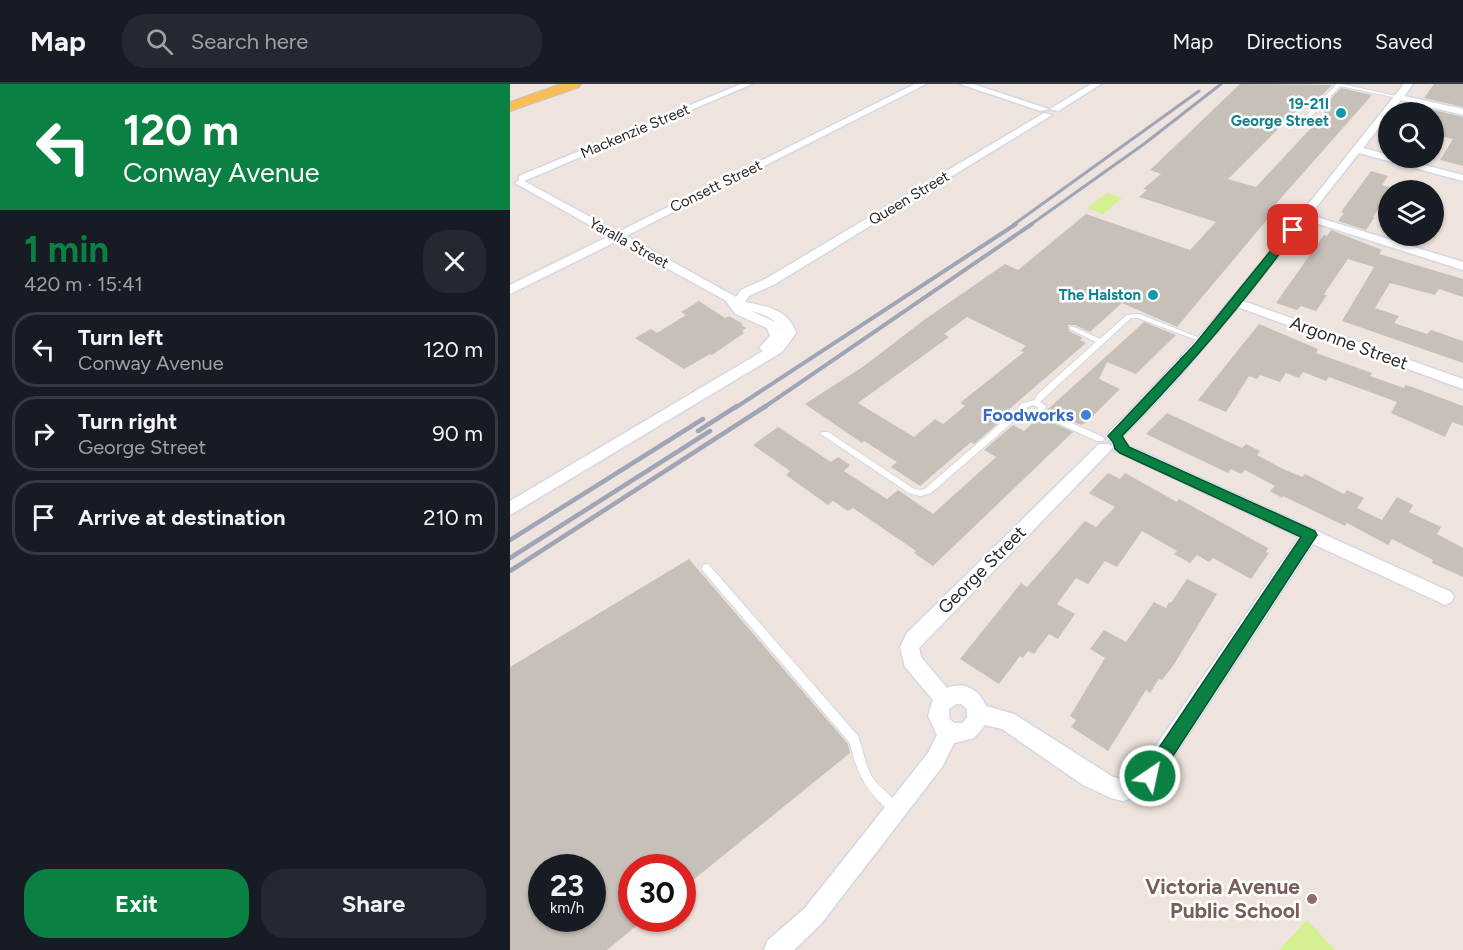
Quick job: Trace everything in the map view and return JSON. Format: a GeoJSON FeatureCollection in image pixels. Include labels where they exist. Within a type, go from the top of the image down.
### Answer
{"type":"FeatureCollection","features":[{"type":"Feature","properties":{"kind":"main road"},"geometry":{"type":"LineString","coordinates":[[510,107],[574,84]]}},
{"type":"Feature","properties":{"kind":"street","name":"Mackenzie Street"},"geometry":{"type":"LineString","coordinates":[[516,181],[748,84]]}},
{"type":"Feature","properties":{"kind":"street","name":"Consett Street"},"geometry":{"type":"LineString","coordinates":[[510,290],[922,84]]}},
{"type":"Feature","properties":{"kind":"street"},"geometry":{"type":"LineString","coordinates":[[964,84],[1049,111]]}},
{"type":"Feature","properties":{"kind":"street","name":"Queen Street"},"geometry":{"type":"LineString","coordinates":[[737,304],[759,292],[771,281],[1096,84]]}},
{"type":"Feature","properties":{"kind":"street","name":"George Street"},"geometry":{"type":"LineString","coordinates":[[945,700],[912,661],[909,647],[914,639],[1162,388],[1204,341],[1409,84]]}},
{"type":"Feature","properties":{"kind":"street"},"geometry":{"type":"LineString","coordinates":[[1398,97],[1463,112]]}},
{"type":"Feature","properties":{"kind":"street"},"geometry":{"type":"LineString","coordinates":[[1357,150],[1463,178]]}},
{"type":"Feature","properties":{"kind":"street","name":"Yaralla Street"},"geometry":{"type":"LineString","coordinates":[[516,181],[729,297],[737,304]]}},
{"type":"Feature","properties":{"kind":"street"},"geometry":{"type":"LineString","coordinates":[[1303,216],[1463,266]]}},
{"type":"Feature","properties":{"kind":"street","name":"Argonne Street"},"geometry":{"type":"LineString","coordinates":[[1235,302],[1463,384]]}},
{"type":"Feature","properties":{"kind":"street"},"geometry":{"type":"LineString","coordinates":[[510,509],[754,361],[777,337],[776,331],[772,326],[741,311],[737,304]]}},
{"type":"Feature","properties":{"kind":"street"},"geometry":{"type":"LineString","coordinates":[[1109,442],[1444,597]]}},
{"type":"Feature","properties":{"kind":"street"},"geometry":{"type":"LineString","coordinates":[[979,714],[1006,721],[1091,777],[1111,787],[1123,790],[1143,784],[1310,535]]}},
{"type":"Feature","properties":{"kind":"street"},"geometry":{"type":"LineString","coordinates":[[957,695],[969,698],[978,707],[978,720],[969,731],[956,734],[944,728],[938,717],[945,700],[957,695]]}},
{"type":"Feature","properties":{"kind":"street"},"geometry":{"type":"LineString","coordinates":[[776,950],[813,916],[935,760],[949,732]]}},
{"type":"Feature","properties":{"kind":"lane"},"geometry":{"type":"LineString","coordinates":[[1305,120],[1338,84],[1398,97]]}},
{"type":"Feature","properties":{"kind":"lane"},"geometry":{"type":"LineString","coordinates":[[1024,412],[1023,408],[1026,404],[1037,402],[1100,340],[1129,316],[1139,316],[1204,341]]}},
{"type":"Feature","properties":{"kind":"lane"},"geometry":{"type":"LineString","coordinates":[[1072,328],[1100,340]]}},
{"type":"Feature","properties":{"kind":"lane"},"geometry":{"type":"LineString","coordinates":[[1037,402],[1042,406],[1042,413]]}},
{"type":"Feature","properties":{"kind":"lane"},"geometry":{"type":"LineString","coordinates":[[1024,412],[1033,416],[1042,413],[1109,442]]}},
{"type":"Feature","properties":{"kind":"lane"},"geometry":{"type":"LineString","coordinates":[[825,434],[912,491],[920,493],[928,491],[1012,418],[1024,412]]}},
{"type":"Feature","properties":{"kind":"lane"},"geometry":{"type":"LineString","coordinates":[[706,568],[854,740],[863,775],[879,795],[896,809]]}},
{"type":"Feature","properties":{"kind":"green space"},"geometry":{"type":"Polygon","coordinates":[[[1107,193],[1122,198],[1103,214],[1087,208],[1107,193]]]}},
{"type":"Feature","properties":{"kind":"green space"},"geometry":{"type":"Polygon","coordinates":[[[1307,920],[1335,950],[1279,950],[1307,920]]]}},
{"type":"Feature","properties":{"kind":"building"},"geometry":{"type":"Polygon","coordinates":[[[1240,84],[1332,85],[1315,103],[1309,98],[1228,179],[1256,187],[1325,113],[1321,109],[1341,88],[1372,95],[1267,214],[1271,215],[1177,327],[1122,303],[1090,332],[1075,325],[1068,325],[1069,331],[1083,338],[1080,340],[1086,343],[1000,417],[1003,419],[974,444],[971,442],[920,486],[891,467],[897,462],[864,441],[862,443],[805,404],[864,366],[924,320],[1005,264],[1018,270],[1086,214],[1190,250],[1216,222],[1139,197],[1147,190],[1143,189],[1161,174],[1150,170],[1240,84]],[[967,317],[944,334],[949,337],[858,403],[914,437],[935,419],[943,424],[965,406],[960,403],[1024,352],[1020,351],[1026,346],[967,317]]]}},
{"type":"Feature","properties":{"kind":"building"},"geometry":{"type":"Polygon","coordinates":[[[1434,84],[1463,84],[1463,107],[1424,98],[1434,84]]]}},
{"type":"Feature","properties":{"kind":"building"},"geometry":{"type":"Polygon","coordinates":[[[1444,112],[1463,117],[1463,166],[1444,161],[1444,154],[1453,139],[1444,137],[1444,112]]]}},
{"type":"Feature","properties":{"kind":"building"},"geometry":{"type":"Polygon","coordinates":[[[1371,171],[1388,176],[1385,180],[1378,180],[1378,209],[1366,230],[1338,221],[1344,213],[1341,212],[1371,171]]]}},
{"type":"Feature","properties":{"kind":"building"},"geometry":{"type":"Polygon","coordinates":[[[1331,230],[1382,250],[1379,254],[1463,279],[1463,297],[1439,289],[1435,295],[1390,283],[1375,308],[1399,316],[1394,323],[1427,334],[1431,330],[1463,341],[1463,363],[1342,321],[1374,267],[1348,259],[1326,291],[1324,295],[1327,295],[1316,311],[1301,306],[1297,310],[1276,303],[1324,235],[1327,236],[1331,230]]]}},
{"type":"Feature","properties":{"kind":"building"},"geometry":{"type":"Polygon","coordinates":[[[699,301],[725,318],[729,316],[743,324],[741,325],[746,328],[742,331],[744,333],[712,355],[684,369],[635,338],[651,329],[657,333],[686,315],[681,312],[699,301]]]}},
{"type":"Feature","properties":{"kind":"building"},"geometry":{"type":"Polygon","coordinates":[[[1144,322],[1176,335],[1136,374],[1107,362],[1099,379],[1120,389],[1087,422],[1081,425],[1047,410],[1144,322]]]}},
{"type":"Feature","properties":{"kind":"building"},"geometry":{"type":"Polygon","coordinates":[[[1259,324],[1318,349],[1316,353],[1372,373],[1370,376],[1404,388],[1405,385],[1412,387],[1463,406],[1463,426],[1452,422],[1445,437],[1391,413],[1397,402],[1329,377],[1326,381],[1303,372],[1299,378],[1286,373],[1280,382],[1260,375],[1257,379],[1249,376],[1226,412],[1198,400],[1259,324]]]}},
{"type":"Feature","properties":{"kind":"building"},"geometry":{"type":"Polygon","coordinates":[[[1167,413],[1242,448],[1246,444],[1260,451],[1257,455],[1283,469],[1302,477],[1305,474],[1344,494],[1347,490],[1364,498],[1357,508],[1382,520],[1397,497],[1413,505],[1409,512],[1441,527],[1437,534],[1463,548],[1463,577],[1432,563],[1433,560],[1392,539],[1388,545],[1347,523],[1345,526],[1283,496],[1282,498],[1270,491],[1275,486],[1245,470],[1241,474],[1231,469],[1228,473],[1146,434],[1167,413]]]}},
{"type":"Feature","properties":{"kind":"building"},"geometry":{"type":"Polygon","coordinates":[[[1042,418],[1073,432],[933,566],[914,553],[916,551],[853,508],[848,511],[833,501],[828,505],[786,475],[790,471],[753,445],[778,427],[831,462],[838,457],[850,465],[844,471],[887,499],[898,490],[933,514],[996,457],[984,450],[1013,425],[1024,431],[1036,420],[1042,418]]]}},
{"type":"Feature","properties":{"kind":"building"},"geometry":{"type":"Polygon","coordinates":[[[1108,473],[1120,479],[1125,473],[1177,502],[1179,499],[1268,548],[1266,552],[1269,553],[1251,579],[1213,558],[1209,562],[1197,555],[1190,563],[1174,554],[1177,551],[1142,531],[1117,567],[1105,561],[1088,584],[1076,578],[1057,604],[1075,614],[1058,639],[1049,634],[1034,654],[1028,651],[1023,658],[1020,656],[999,684],[960,659],[1021,583],[1027,587],[1085,521],[1096,527],[1115,507],[1089,493],[1108,473]]]}},
{"type":"Feature","properties":{"kind":"building"},"geometry":{"type":"Polygon","coordinates":[[[689,559],[848,744],[850,753],[696,878],[696,854],[618,854],[618,932],[629,932],[607,950],[510,950],[510,667],[689,559]]]}},
{"type":"Feature","properties":{"kind":"building"},"geometry":{"type":"Polygon","coordinates":[[[1187,579],[1217,594],[1173,666],[1162,680],[1159,679],[1150,693],[1146,690],[1108,751],[1071,727],[1076,720],[1070,716],[1105,658],[1090,649],[1104,630],[1126,642],[1154,602],[1166,608],[1187,579]]]}},
{"type":"Feature","properties":{"kind":"railway"},"geometry":{"type":"LineString","coordinates":[[1030,225],[1144,144],[1221,84]]}},
{"type":"Feature","properties":{"kind":"railway"},"geometry":{"type":"LineString","coordinates":[[1013,225],[1199,91]]}},
{"type":"Feature","properties":{"kind":"railway"},"geometry":{"type":"LineString","coordinates":[[735,408],[1016,224]]}},
{"type":"Feature","properties":{"kind":"railway"},"geometry":{"type":"LineString","coordinates":[[765,407],[1032,224]]}},
{"type":"Feature","properties":{"kind":"railway"},"geometry":{"type":"LineString","coordinates":[[698,431],[737,406]]}},
{"type":"Feature","properties":{"kind":"railway"},"geometry":{"type":"LineString","coordinates":[[510,571],[765,407]]}},
{"type":"Feature","properties":{"kind":"railway"},"geometry":{"type":"LineString","coordinates":[[510,540],[703,419]]}},
{"type":"Feature","properties":{"kind":"railway"},"geometry":{"type":"LineString","coordinates":[[510,558],[710,431]]}},
{"type":"Feature","properties":{"kind":"place","name":"19-21I George Street"},"geometry":{"type":"Point","coordinates":[1341,113]}},
{"type":"Feature","properties":{"kind":"place","name":"The Halston"},"geometry":{"type":"Point","coordinates":[1153,295]}},
{"type":"Feature","properties":{"kind":"place","name":"Foodworks"},"geometry":{"type":"Point","coordinates":[1086,415]}},
{"type":"Feature","properties":{"kind":"place","name":"Victoria Avenue Public School"},"geometry":{"type":"Point","coordinates":[1312,899]}},
{"type":"Feature","properties":{"kind":"route"},"geometry":{"type":"LineString","coordinates":[[1150,776],[1310,535],[1125,450],[1119,446],[1119,441],[1114,436],[1162,388],[1198,347],[1293,230]]}}]}
